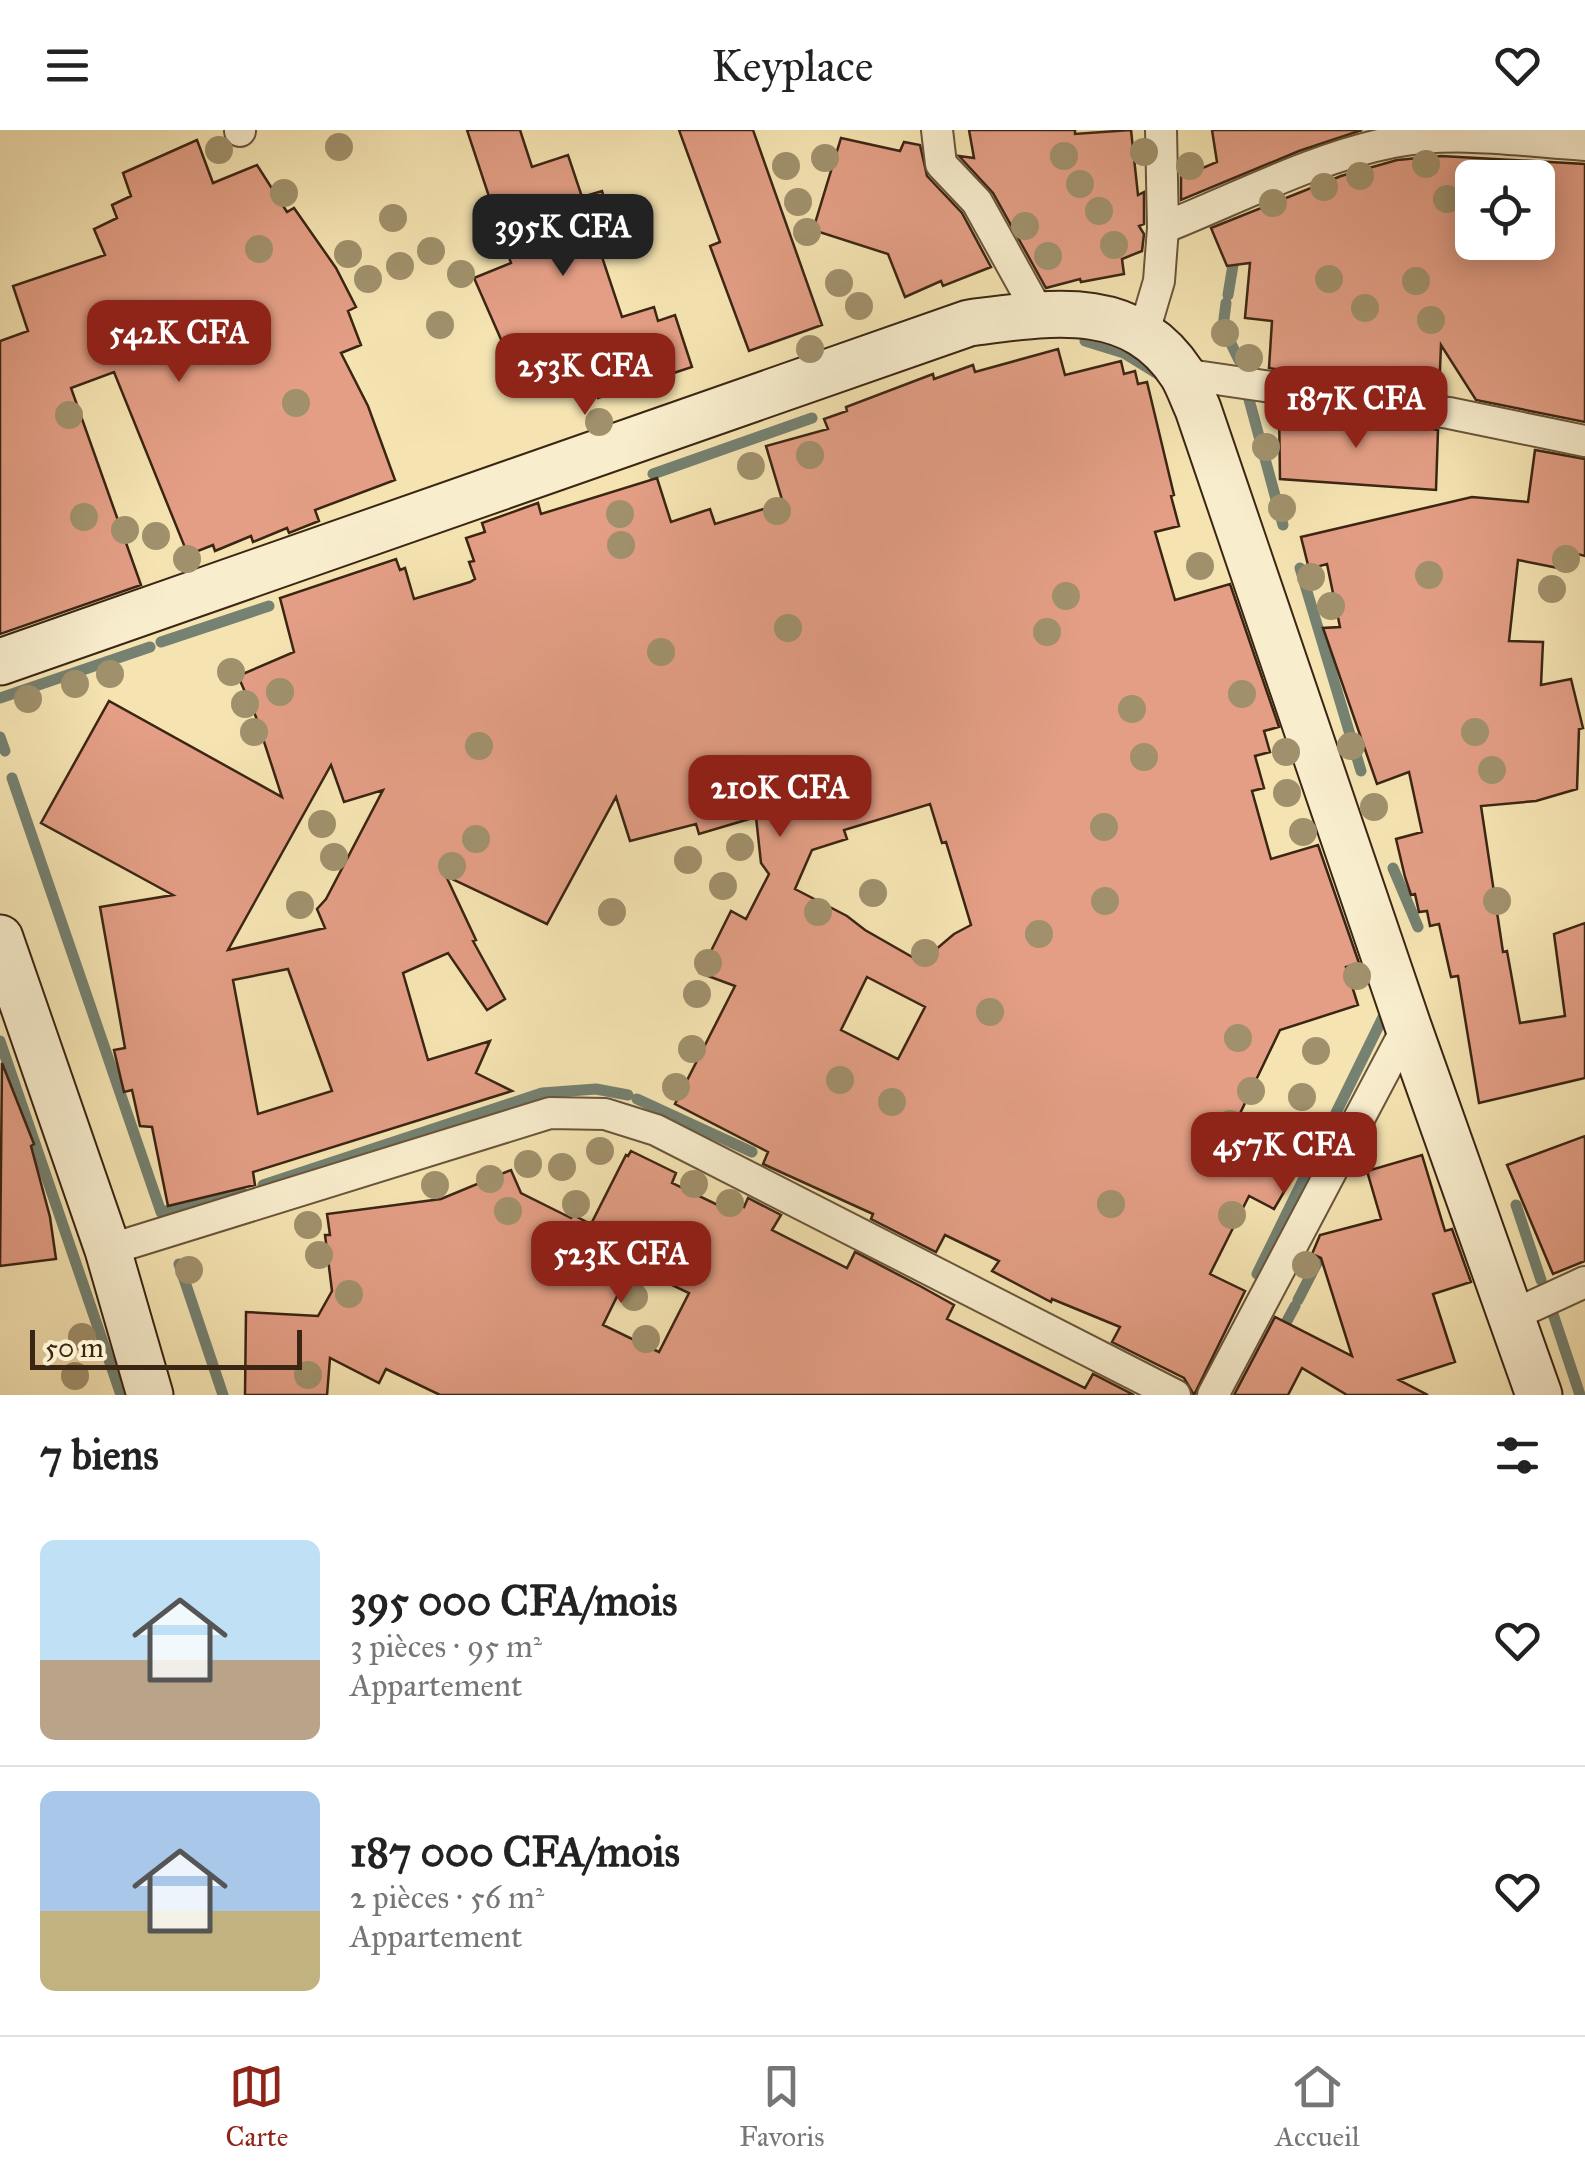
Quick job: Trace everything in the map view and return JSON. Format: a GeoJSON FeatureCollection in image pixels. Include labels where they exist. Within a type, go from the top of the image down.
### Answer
{"type":"FeatureCollection","features":[{"type":"Feature","properties":{"kind":"street"},"geometry":{"type":"LineString","coordinates":[[937,130],[941,164],[978,202],[1039,314]]}},
{"type":"Feature","properties":{"kind":"street"},"geometry":{"type":"LineString","coordinates":[[1143,335],[1159,281],[1163,228],[1161,130]]}},
{"type":"Feature","properties":{"kind":"street"},"geometry":{"type":"LineString","coordinates":[[1163,228],[1348,153],[1396,141],[1456,138],[1585,145]]}},
{"type":"Feature","properties":{"kind":"street"},"geometry":{"type":"LineString","coordinates":[[0,662],[969,323],[1058,312],[1092,315],[1143,335],[1182,374],[1255,572],[1408,1026],[1539,1395]]}},
{"type":"Feature","properties":{"kind":"street"},"geometry":{"type":"LineString","coordinates":[[1182,374],[1449,413],[1585,441]]}},
{"type":"Feature","properties":{"kind":"street"},"geometry":{"type":"LineString","coordinates":[[0,938],[108,1250],[150,1395]]}},
{"type":"Feature","properties":{"kind":"street"},"geometry":{"type":"LineString","coordinates":[[1213,1395],[1408,1026]]}},
{"type":"Feature","properties":{"kind":"street"},"geometry":{"type":"LineString","coordinates":[[108,1250],[550,1112],[604,1114],[656,1130],[1174,1395]]}},
{"type":"Feature","properties":{"kind":"street"},"geometry":{"type":"LineString","coordinates":[[1511,1316],[1585,1282]]}},
{"type":"Feature","properties":{"kind":"building"},"geometry":{"type":"Polygon","coordinates":[[[467,130],[520,130],[532,167],[568,155],[582,197],[602,191],[616,234],[597,242],[622,317],[654,307],[658,321],[675,315],[692,367],[598,398],[588,368],[525,394],[474,278],[511,263],[467,130]]]}},
{"type":"Feature","properties":{"kind":"building"},"geometry":{"type":"Polygon","coordinates":[[[679,130],[753,130],[822,325],[749,351],[710,246],[720,242],[679,130]]]}},
{"type":"Feature","properties":{"kind":"building"},"geometry":{"type":"Polygon","coordinates":[[[969,130],[1075,130],[1075,134],[1131,130],[1138,195],[1144,192],[1144,224],[1139,226],[1144,234],[1142,251],[1122,259],[1124,274],[1046,288],[993,193],[959,156],[974,158],[969,130]]]}},
{"type":"Feature","properties":{"kind":"building"},"geometry":{"type":"Polygon","coordinates":[[[1212,130],[1362,130],[1299,151],[1181,200],[1181,177],[1217,162],[1212,130]]]}},
{"type":"Feature","properties":{"kind":"building"},"geometry":{"type":"Polygon","coordinates":[[[841,138],[900,151],[904,142],[920,145],[927,176],[962,213],[991,267],[943,286],[941,281],[905,297],[888,254],[813,230],[841,138]]]}},
{"type":"Feature","properties":{"kind":"building"},"geometry":{"type":"Polygon","coordinates":[[[197,140],[213,183],[257,165],[287,212],[294,208],[336,268],[356,307],[348,311],[361,345],[341,353],[368,406],[395,480],[315,510],[319,521],[289,533],[287,528],[253,542],[251,536],[215,551],[213,545],[188,555],[114,372],[71,388],[141,585],[0,634],[0,341],[28,331],[13,286],[105,255],[94,229],[117,218],[112,205],[131,196],[123,173],[197,140]]]}},
{"type":"Feature","properties":{"kind":"building"},"geometry":{"type":"Polygon","coordinates":[[[1441,156],[1513,160],[1455,160],[1455,260],[1555,260],[1555,162],[1585,164],[1585,422],[1476,400],[1441,345],[1439,393],[1269,368],[1272,321],[1245,318],[1250,263],[1227,266],[1211,228],[1341,176],[1397,160],[1441,156]]]}},
{"type":"Feature","properties":{"kind":"building"},"geometry":{"type":"Polygon","coordinates":[[[1058,349],[1065,375],[1121,361],[1124,374],[1135,371],[1138,384],[1147,382],[1179,526],[1155,532],[1175,600],[1230,584],[1279,727],[1264,731],[1270,752],[1255,756],[1264,788],[1252,791],[1271,859],[1318,845],[1359,963],[1346,967],[1358,1005],[1280,1030],[1224,1147],[1291,1180],[1274,1209],[1249,1196],[1210,1274],[1245,1291],[1194,1395],[1184,1378],[1112,1342],[1120,1327],[1052,1299],[1051,1302],[992,1271],[999,1261],[945,1235],[936,1252],[871,1219],[873,1214],[763,1164],[768,1152],[675,1104],[735,986],[700,973],[731,911],[746,919],[769,874],[761,863],[756,817],[699,834],[696,824],[630,841],[616,797],[547,924],[446,876],[476,940],[473,941],[505,999],[487,1010],[448,953],[403,973],[428,1060],[490,1041],[476,1073],[512,1091],[253,1172],[255,1185],[168,1206],[152,1127],[140,1126],[132,1090],[124,1092],[114,1050],[125,1048],[100,907],[173,895],[41,823],[109,701],[282,797],[238,676],[294,652],[280,598],[396,559],[400,570],[405,568],[414,599],[470,582],[475,579],[469,562],[474,561],[466,538],[485,532],[482,523],[538,503],[541,514],[657,478],[671,522],[710,509],[715,524],[783,503],[766,446],[828,429],[824,419],[847,411],[846,407],[933,374],[934,379],[973,365],[975,372],[1058,349]],[[331,765],[228,950],[325,928],[317,909],[326,899],[383,790],[344,802],[331,765]],[[930,804],[844,830],[847,839],[812,850],[795,889],[921,962],[971,925],[930,804]],[[288,969],[233,980],[258,1114],[332,1091],[288,969]],[[867,977],[841,1030],[898,1059],[925,1007],[867,977]]]}},
{"type":"Feature","properties":{"kind":"building"},"geometry":{"type":"Polygon","coordinates":[[[1279,407],[1438,430],[1436,490],[1280,479],[1279,407]]]}},
{"type":"Feature","properties":{"kind":"building"},"geometry":{"type":"Polygon","coordinates":[[[1535,450],[1585,459],[1585,556],[1566,551],[1563,569],[1518,560],[1509,641],[1543,642],[1541,685],[1571,679],[1583,728],[1579,729],[1577,789],[1536,801],[1481,806],[1503,952],[1507,951],[1520,1023],[1565,1016],[1554,934],[1585,923],[1585,1078],[1479,1103],[1458,976],[1451,977],[1439,924],[1430,926],[1427,911],[1419,912],[1415,894],[1411,895],[1396,839],[1422,832],[1409,772],[1377,784],[1323,628],[1340,627],[1327,564],[1309,569],[1301,537],[1472,497],[1528,502],[1535,450]]]}},
{"type":"Feature","properties":{"kind":"building"},"geometry":{"type":"Polygon","coordinates":[[[2,1063],[34,1144],[31,1146],[50,1217],[56,1259],[0,1266],[2,1063]]]}},
{"type":"Feature","properties":{"kind":"building"},"geometry":{"type":"Polygon","coordinates":[[[1585,1136],[1585,1261],[1553,1274],[1507,1165],[1585,1136]]]}},
{"type":"Feature","properties":{"kind":"building"},"geometry":{"type":"Polygon","coordinates":[[[631,1151],[676,1173],[672,1183],[728,1210],[732,1201],[744,1207],[748,1198],[781,1215],[772,1230],[847,1268],[855,1252],[954,1305],[947,1319],[1085,1388],[1093,1374],[1134,1395],[440,1395],[386,1369],[379,1383],[330,1358],[327,1395],[245,1395],[246,1312],[318,1316],[332,1291],[325,1235],[330,1235],[327,1214],[441,1199],[511,1170],[521,1193],[591,1224],[631,1151]],[[632,1266],[603,1325],[659,1352],[689,1293],[632,1266]]]}},
{"type":"Feature","properties":{"kind":"building"},"geometry":{"type":"Polygon","coordinates":[[[1422,1155],[1445,1231],[1452,1229],[1471,1282],[1433,1294],[1455,1362],[1399,1380],[1428,1395],[1347,1395],[1302,1368],[1288,1395],[1234,1395],[1275,1317],[1352,1356],[1321,1258],[1312,1254],[1320,1235],[1381,1219],[1367,1171],[1422,1155]]]}},
{"type":"Feature","properties":{"kind":"waterway"},"geometry":{"type":"LineString","coordinates":[[1228,295],[1233,265]]}},
{"type":"Feature","properties":{"kind":"waterway"},"geometry":{"type":"LineString","coordinates":[[1226,303],[1223,327],[1239,360]]}},
{"type":"Feature","properties":{"kind":"waterway"},"geometry":{"type":"LineString","coordinates":[[1085,341],[1124,353],[1158,374]]}},
{"type":"Feature","properties":{"kind":"waterway"},"geometry":{"type":"LineString","coordinates":[[1247,392],[1283,525]]}},
{"type":"Feature","properties":{"kind":"waterway"},"geometry":{"type":"LineString","coordinates":[[653,474],[812,418]]}},
{"type":"Feature","properties":{"kind":"waterway"},"geometry":{"type":"LineString","coordinates":[[1300,568],[1361,771]]}},
{"type":"Feature","properties":{"kind":"waterway"},"geometry":{"type":"LineString","coordinates":[[161,642],[269,606]]}},
{"type":"Feature","properties":{"kind":"waterway"},"geometry":{"type":"LineString","coordinates":[[0,698],[150,647]]}},
{"type":"Feature","properties":{"kind":"waterway"},"geometry":{"type":"LineString","coordinates":[[0,737],[5,751]]}},
{"type":"Feature","properties":{"kind":"waterway"},"geometry":{"type":"LineString","coordinates":[[12,778],[161,1212],[242,1193]]}},
{"type":"Feature","properties":{"kind":"waterway"},"geometry":{"type":"LineString","coordinates":[[1393,868],[1418,927]]}},
{"type":"Feature","properties":{"kind":"waterway"},"geometry":{"type":"LineString","coordinates":[[1257,1274],[1384,1015]]}},
{"type":"Feature","properties":{"kind":"waterway"},"geometry":{"type":"LineString","coordinates":[[0,1041],[121,1395]]}},
{"type":"Feature","properties":{"kind":"waterway"},"geometry":{"type":"LineString","coordinates":[[263,1185],[542,1093],[596,1089],[628,1095]]}},
{"type":"Feature","properties":{"kind":"waterway"},"geometry":{"type":"LineString","coordinates":[[637,1099],[752,1152]]}},
{"type":"Feature","properties":{"kind":"waterway"},"geometry":{"type":"LineString","coordinates":[[1516,1205],[1541,1280]]}},
{"type":"Feature","properties":{"kind":"waterway"},"geometry":{"type":"LineString","coordinates":[[1298,1300],[1320,1257]]}},
{"type":"Feature","properties":{"kind":"waterway"},"geometry":{"type":"LineString","coordinates":[[179,1264],[223,1395]]}},
{"type":"Feature","properties":{"kind":"waterway"},"geometry":{"type":"LineString","coordinates":[[1280,1334],[1295,1306]]}},
{"type":"Feature","properties":{"kind":"waterway"},"geometry":{"type":"LineString","coordinates":[[1552,1311],[1580,1395]]}}]}
